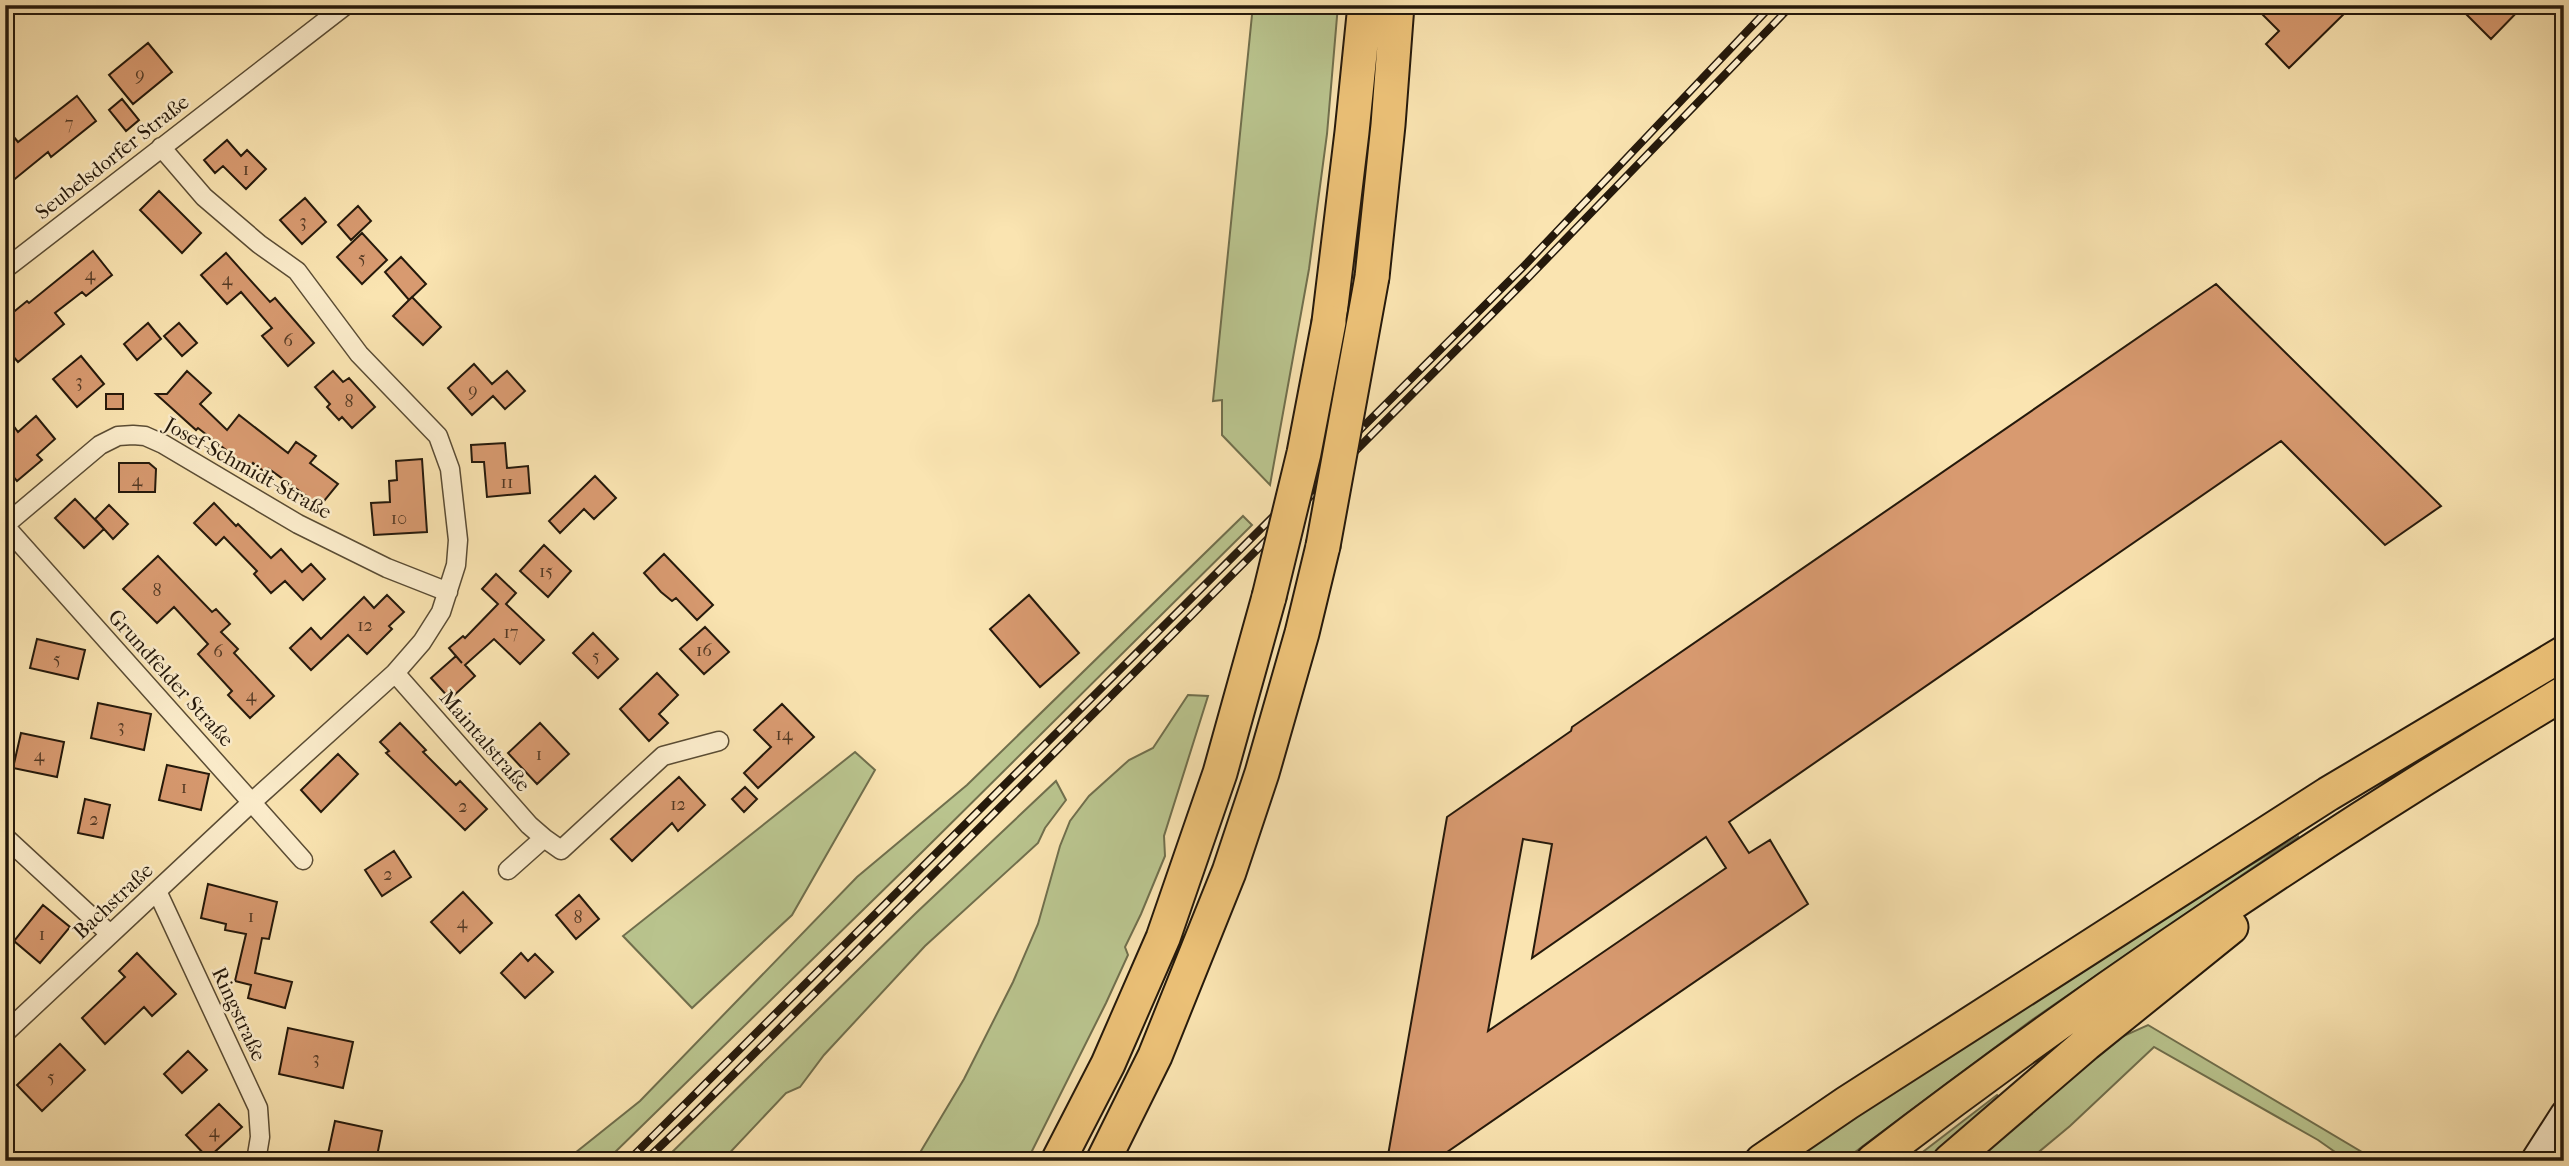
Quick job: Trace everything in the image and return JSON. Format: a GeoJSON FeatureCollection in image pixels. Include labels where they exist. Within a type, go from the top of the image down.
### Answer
{"type":"FeatureCollection","features":[{"type":"Feature","properties":{"kind":"highway"},"geometry":{"type":"LineString","coordinates":[[1058,1161],[1108,1064],[1163,939],[1220,773],[1269,597],[1304,453],[1329,322],[1365,5]]}},
{"type":"Feature","properties":{"kind":"highway"},"geometry":{"type":"LineString","coordinates":[[1103,1161],[1154,1056],[1229,872],[1314,591],[1372,277],[1397,5]]}},
{"type":"Feature","properties":{"kind":"highway"},"geometry":{"type":"LineString","coordinates":[[1762,1161],[1847,1102],[2328,794],[2564,653]]}},
{"type":"Feature","properties":{"kind":"highway"},"geometry":{"type":"LineString","coordinates":[[1873,1161],[2101,993],[2345,827],[2564,693]]}},
{"type":"Feature","properties":{"kind":"highway"},"geometry":{"type":"LineString","coordinates":[[1950,1161],[2086,1044],[2222,934],[2345,827]]}},
{"type":"Feature","properties":{"kind":"highway"},"geometry":{"type":"LineString","coordinates":[[1114,1161],[1125,1116]]}},
{"type":"Feature","properties":{"kind":"main road"},"geometry":{"type":"LineString","coordinates":[[2534,1161],[2564,1114]]}},
{"type":"Feature","properties":{"kind":"street","name":"Seubelsdorfer Straße"},"geometry":{"type":"LineString","coordinates":[[5,269],[346,5]]}},
{"type":"Feature","properties":{"kind":"street","name":"Bachstraße"},"geometry":{"type":"LineString","coordinates":[[5,1033],[394,673],[422,642],[442,612],[456,565],[458,540],[450,469],[438,436],[359,354],[297,271],[204,197],[161,147]]}},
{"type":"Feature","properties":{"kind":"street","name":"Josef-Schmidt-Straße"},"geometry":{"type":"LineString","coordinates":[[5,525],[100,444],[118,436],[145,436],[225,479],[298,524],[387,568],[448,592]]}},
{"type":"Feature","properties":{"kind":"street","name":"Grundfelder Straße"},"geometry":{"type":"LineString","coordinates":[[5,525],[303,860]]}},
{"type":"Feature","properties":{"kind":"street","name":"Maintalstraße"},"geometry":{"type":"LineString","coordinates":[[394,673],[529,825],[544,838]]}},
{"type":"Feature","properties":{"kind":"street"},"geometry":{"type":"LineString","coordinates":[[508,870],[544,838],[561,850],[663,756],[719,741]]}},
{"type":"Feature","properties":{"kind":"street"},"geometry":{"type":"LineString","coordinates":[[5,836],[110,934]]}},
{"type":"Feature","properties":{"kind":"street","name":"Ringstraße"},"geometry":{"type":"LineString","coordinates":[[157,891],[258,1108],[260,1137],[257,1161]]}},
{"type":"Feature","properties":{"kind":"green space"},"geometry":{"type":"Polygon","coordinates":[[[1253,5],[1338,5],[1327,134],[1309,269],[1270,485],[1222,435],[1222,400],[1213,401],[1253,5]]]}},
{"type":"Feature","properties":{"kind":"green space"},"geometry":{"type":"Polygon","coordinates":[[[1243,516],[1252,525],[606,1161],[565,1161],[640,1101],[857,877],[967,785],[1243,516]]]}},
{"type":"Feature","properties":{"kind":"green space"},"geometry":{"type":"Polygon","coordinates":[[[1188,695],[1208,696],[1164,836],[1165,856],[1125,947],[1128,955],[1027,1161],[915,1161],[964,1079],[1013,982],[1038,924],[1060,846],[1070,821],[1089,796],[1129,760],[1153,748],[1188,695]]]}},
{"type":"Feature","properties":{"kind":"green space"},"geometry":{"type":"Polygon","coordinates":[[[855,752],[875,770],[792,915],[692,1008],[623,936],[855,752]]]}},
{"type":"Feature","properties":{"kind":"green space"},"geometry":{"type":"Polygon","coordinates":[[[1056,781],[1066,800],[1045,828],[1038,843],[925,946],[824,1055],[800,1087],[786,1093],[722,1161],[663,1161],[916,913],[1056,781]]]}},
{"type":"Feature","properties":{"kind":"green space"},"geometry":{"type":"Polygon","coordinates":[[[2299,836],[2029,1022],[1843,1161],[1791,1161],[2056,982],[2299,836]]]}},
{"type":"Feature","properties":{"kind":"green space"},"geometry":{"type":"Polygon","coordinates":[[[2148,1025],[2377,1161],[2348,1161],[2318,1140],[2154,1047],[2070,1126],[2028,1161],[1970,1161],[2110,1042],[2148,1025]]]}},
{"type":"Feature","properties":{"kind":"green space"},"geometry":{"type":"Polygon","coordinates":[[[1997,1095],[2002,1100],[1936,1161],[1911,1161],[1997,1095]]]}},
{"type":"Feature","properties":{"kind":"building"},"geometry":{"type":"Polygon","coordinates":[[[2253,5],[2353,5],[2289,68],[2266,44],[2279,31],[2253,5]]]}},
{"type":"Feature","properties":{"kind":"building"},"geometry":{"type":"Polygon","coordinates":[[[2457,5],[2524,5],[2491,39],[2457,5]]]}},
{"type":"Feature","properties":{"kind":"building"},"geometry":{"type":"Polygon","coordinates":[[[148,43],[172,72],[133,104],[109,75],[148,43]]]}},
{"type":"Feature","properties":{"kind":"building"},"geometry":{"type":"Polygon","coordinates":[[[77,96],[96,121],[51,157],[48,152],[5,187],[5,126],[18,142],[77,96]]]}},
{"type":"Feature","properties":{"kind":"building"},"geometry":{"type":"Polygon","coordinates":[[[122,99],[139,120],[126,131],[109,110],[122,99]]]}},
{"type":"Feature","properties":{"kind":"building"},"geometry":{"type":"Polygon","coordinates":[[[227,140],[241,156],[247,150],[266,169],[246,189],[223,166],[215,173],[204,160],[227,140]]]}},
{"type":"Feature","properties":{"kind":"building"},"geometry":{"type":"Polygon","coordinates":[[[159,191],[201,233],[182,253],[140,210],[159,191]]]}},
{"type":"Feature","properties":{"kind":"building"},"geometry":{"type":"Polygon","coordinates":[[[305,198],[326,222],[302,244],[280,220],[305,198]]]}},
{"type":"Feature","properties":{"kind":"building"},"geometry":{"type":"Polygon","coordinates":[[[358,206],[371,221],[351,240],[338,225],[358,206]]]}},
{"type":"Feature","properties":{"kind":"building"},"geometry":{"type":"Polygon","coordinates":[[[362,233],[387,260],[362,284],[337,257],[362,233]]]}},
{"type":"Feature","properties":{"kind":"building"},"geometry":{"type":"Polygon","coordinates":[[[93,251],[112,275],[86,296],[82,292],[55,313],[64,324],[18,362],[5,347],[5,319],[93,251]]]}},
{"type":"Feature","properties":{"kind":"building"},"geometry":{"type":"Polygon","coordinates":[[[226,253],[270,302],[275,298],[314,343],[288,366],[262,336],[272,328],[241,292],[227,304],[201,275],[226,253]]]}},
{"type":"Feature","properties":{"kind":"building"},"geometry":{"type":"Polygon","coordinates":[[[401,257],[426,284],[409,300],[385,272],[401,257]]]}},
{"type":"Feature","properties":{"kind":"building"},"geometry":{"type":"Polygon","coordinates":[[[2216,284],[2441,506],[2385,545],[2281,441],[1729,822],[1749,853],[1770,840],[1808,904],[1434,1161],[1387,1161],[1447,817],[1571,731],[1572,727],[2216,284]],[[1706,837],[1532,958],[1552,844],[1523,839],[1488,1031],[1726,868],[1706,837]]]}},
{"type":"Feature","properties":{"kind":"building"},"geometry":{"type":"Polygon","coordinates":[[[412,297],[441,327],[423,345],[393,316],[412,297]]]}},
{"type":"Feature","properties":{"kind":"building"},"geometry":{"type":"Polygon","coordinates":[[[148,323],[161,339],[137,360],[124,344],[148,323]]]}},
{"type":"Feature","properties":{"kind":"building"},"geometry":{"type":"Polygon","coordinates":[[[179,323],[197,343],[182,356],[164,336],[179,323]]]}},
{"type":"Feature","properties":{"kind":"building"},"geometry":{"type":"Polygon","coordinates":[[[81,356],[104,384],[77,407],[53,379],[81,356]]]}},
{"type":"Feature","properties":{"kind":"building"},"geometry":{"type":"Polygon","coordinates":[[[474,364],[492,384],[507,371],[525,391],[505,409],[493,396],[472,415],[448,388],[474,364]]]}},
{"type":"Feature","properties":{"kind":"building"},"geometry":{"type":"Polygon","coordinates":[[[187,371],[211,393],[200,404],[227,430],[239,415],[288,453],[296,442],[316,456],[310,463],[338,484],[320,506],[269,469],[266,473],[253,463],[249,468],[198,428],[196,430],[156,394],[167,394],[187,371]]]}},
{"type":"Feature","properties":{"kind":"building"},"geometry":{"type":"Polygon","coordinates":[[[333,371],[343,382],[349,378],[375,407],[352,428],[342,417],[339,420],[327,407],[330,404],[315,387],[333,371]]]}},
{"type":"Feature","properties":{"kind":"building"},"geometry":{"type":"Polygon","coordinates":[[[106,394],[123,394],[123,409],[106,409],[106,394]]]}},
{"type":"Feature","properties":{"kind":"building"},"geometry":{"type":"Polygon","coordinates":[[[36,416],[55,439],[37,455],[42,460],[17,481],[5,466],[5,436],[15,428],[18,432],[36,416]]]}},
{"type":"Feature","properties":{"kind":"building"},"geometry":{"type":"Polygon","coordinates":[[[505,443],[507,468],[528,466],[530,493],[487,497],[484,462],[472,462],[471,445],[505,443]]]}},
{"type":"Feature","properties":{"kind":"building"},"geometry":{"type":"Polygon","coordinates":[[[422,459],[427,532],[374,535],[371,503],[390,502],[389,481],[397,480],[396,461],[422,459]]]}},
{"type":"Feature","properties":{"kind":"building"},"geometry":{"type":"Polygon","coordinates":[[[119,463],[149,463],[156,469],[155,492],[119,492],[119,463]]]}},
{"type":"Feature","properties":{"kind":"building"},"geometry":{"type":"Polygon","coordinates":[[[595,476],[616,498],[594,519],[584,509],[560,533],[549,521],[595,476]]]}},
{"type":"Feature","properties":{"kind":"building"},"geometry":{"type":"Polygon","coordinates":[[[75,499],[104,529],[84,548],[55,518],[75,499]]]}},
{"type":"Feature","properties":{"kind":"building"},"geometry":{"type":"Polygon","coordinates":[[[214,503],[271,558],[281,549],[302,572],[311,564],[325,579],[303,600],[285,581],[271,593],[254,574],[257,571],[224,537],[216,545],[194,523],[214,503]]]}},
{"type":"Feature","properties":{"kind":"building"},"geometry":{"type":"Polygon","coordinates":[[[109,505],[128,524],[113,539],[95,519],[109,505]]]}},
{"type":"Feature","properties":{"kind":"building"},"geometry":{"type":"Polygon","coordinates":[[[544,545],[571,571],[548,597],[520,571],[544,545]]]}},
{"type":"Feature","properties":{"kind":"building"},"geometry":{"type":"Polygon","coordinates":[[[664,554],[713,605],[697,620],[676,598],[672,601],[661,592],[644,573],[664,554]]]}},
{"type":"Feature","properties":{"kind":"building"},"geometry":{"type":"Polygon","coordinates":[[[158,556],[212,612],[216,609],[230,624],[221,632],[238,649],[234,653],[274,696],[250,718],[228,695],[232,691],[198,654],[208,644],[174,607],[157,623],[123,589],[158,556]]]}},
{"type":"Feature","properties":{"kind":"building"},"geometry":{"type":"Polygon","coordinates":[[[496,574],[516,593],[506,604],[544,640],[520,664],[494,639],[465,665],[475,676],[450,699],[431,678],[456,656],[449,648],[463,636],[465,638],[498,604],[482,589],[496,574]]]}},
{"type":"Feature","properties":{"kind":"building"},"geometry":{"type":"Polygon","coordinates":[[[387,595],[404,612],[389,626],[392,629],[367,654],[348,635],[311,670],[290,648],[311,628],[321,639],[364,597],[374,608],[387,595]]]}},
{"type":"Feature","properties":{"kind":"building"},"geometry":{"type":"Polygon","coordinates":[[[1029,595],[1079,653],[1040,687],[990,629],[1029,595]]]}},
{"type":"Feature","properties":{"kind":"building"},"geometry":{"type":"Polygon","coordinates":[[[705,627],[729,652],[704,674],[680,649],[705,627]]]}},
{"type":"Feature","properties":{"kind":"building"},"geometry":{"type":"Polygon","coordinates":[[[593,633],[618,659],[598,678],[573,653],[593,633]]]}},
{"type":"Feature","properties":{"kind":"building"},"geometry":{"type":"Polygon","coordinates":[[[37,639],[85,650],[78,679],[30,668],[37,639]]]}},
{"type":"Feature","properties":{"kind":"building"},"geometry":{"type":"Polygon","coordinates":[[[657,673],[678,695],[659,714],[668,723],[649,741],[620,709],[657,673]]]}},
{"type":"Feature","properties":{"kind":"building"},"geometry":{"type":"Polygon","coordinates":[[[98,703],[151,714],[144,750],[91,738],[98,703]]]}},
{"type":"Feature","properties":{"kind":"building"},"geometry":{"type":"Polygon","coordinates":[[[782,704],[814,737],[758,788],[744,773],[771,747],[754,730],[782,704]]]}},
{"type":"Feature","properties":{"kind":"building"},"geometry":{"type":"Polygon","coordinates":[[[400,723],[426,750],[423,752],[456,785],[460,781],[487,809],[465,830],[386,753],[389,751],[380,742],[400,723]]]}},
{"type":"Feature","properties":{"kind":"building"},"geometry":{"type":"Polygon","coordinates":[[[540,723],[569,754],[537,784],[508,753],[540,723]]]}},
{"type":"Feature","properties":{"kind":"building"},"geometry":{"type":"Polygon","coordinates":[[[21,733],[64,742],[57,777],[13,768],[21,733]]]}},
{"type":"Feature","properties":{"kind":"building"},"geometry":{"type":"Polygon","coordinates":[[[338,754],[358,774],[321,812],[301,790],[338,754]]]}},
{"type":"Feature","properties":{"kind":"building"},"geometry":{"type":"Polygon","coordinates":[[[167,765],[209,774],[201,810],[159,800],[167,765]]]}},
{"type":"Feature","properties":{"kind":"building"},"geometry":{"type":"Polygon","coordinates":[[[679,777],[705,805],[678,831],[672,823],[632,861],[611,839],[679,777]]]}},
{"type":"Feature","properties":{"kind":"building"},"geometry":{"type":"Polygon","coordinates":[[[745,787],[757,799],[744,812],[732,799],[745,787]]]}},
{"type":"Feature","properties":{"kind":"building"},"geometry":{"type":"Polygon","coordinates":[[[85,799],[110,805],[103,838],[78,833],[85,799]]]}},
{"type":"Feature","properties":{"kind":"building"},"geometry":{"type":"Polygon","coordinates":[[[394,851],[411,877],[382,896],[365,870],[394,851]]]}},
{"type":"Feature","properties":{"kind":"building"},"geometry":{"type":"Polygon","coordinates":[[[208,884],[277,902],[269,939],[262,938],[255,973],[292,982],[285,1008],[248,998],[251,985],[235,981],[246,934],[225,930],[226,924],[201,918],[208,884]]]}},
{"type":"Feature","properties":{"kind":"building"},"geometry":{"type":"Polygon","coordinates":[[[463,892],[492,923],[460,953],[431,922],[463,892]]]}},
{"type":"Feature","properties":{"kind":"building"},"geometry":{"type":"Polygon","coordinates":[[[579,895],[599,919],[576,939],[556,915],[579,895]]]}},
{"type":"Feature","properties":{"kind":"building"},"geometry":{"type":"Polygon","coordinates":[[[43,905],[70,927],[40,963],[14,941],[43,905]]]}},
{"type":"Feature","properties":{"kind":"building"},"geometry":{"type":"Polygon","coordinates":[[[137,953],[176,994],[152,1016],[144,1007],[105,1044],[82,1018],[125,977],[119,971],[137,953]]]}},
{"type":"Feature","properties":{"kind":"building"},"geometry":{"type":"Polygon","coordinates":[[[521,953],[528,961],[535,954],[553,972],[525,998],[501,973],[521,953]]]}},
{"type":"Feature","properties":{"kind":"building"},"geometry":{"type":"Polygon","coordinates":[[[288,1028],[353,1042],[343,1088],[279,1074],[288,1028]]]}},
{"type":"Feature","properties":{"kind":"building"},"geometry":{"type":"Polygon","coordinates":[[[60,1044],[85,1070],[42,1111],[17,1085],[60,1044]]]}},
{"type":"Feature","properties":{"kind":"building"},"geometry":{"type":"Polygon","coordinates":[[[188,1051],[207,1070],[182,1093],[164,1074],[188,1051]]]}},
{"type":"Feature","properties":{"kind":"building"},"geometry":{"type":"Polygon","coordinates":[[[219,1104],[242,1127],[208,1158],[186,1135],[219,1104]]]}},
{"type":"Feature","properties":{"kind":"building"},"geometry":{"type":"Polygon","coordinates":[[[335,1121],[382,1131],[376,1161],[338,1161],[327,1158],[335,1121]]]}},
{"type":"Feature","properties":{"kind":"railway"},"geometry":{"type":"LineString","coordinates":[[628,1161],[1525,265],[1772,5]]}},
{"type":"Feature","properties":{"kind":"railway"},"geometry":{"type":"LineString","coordinates":[[645,1161],[1529,277],[1792,5]]}}]}
